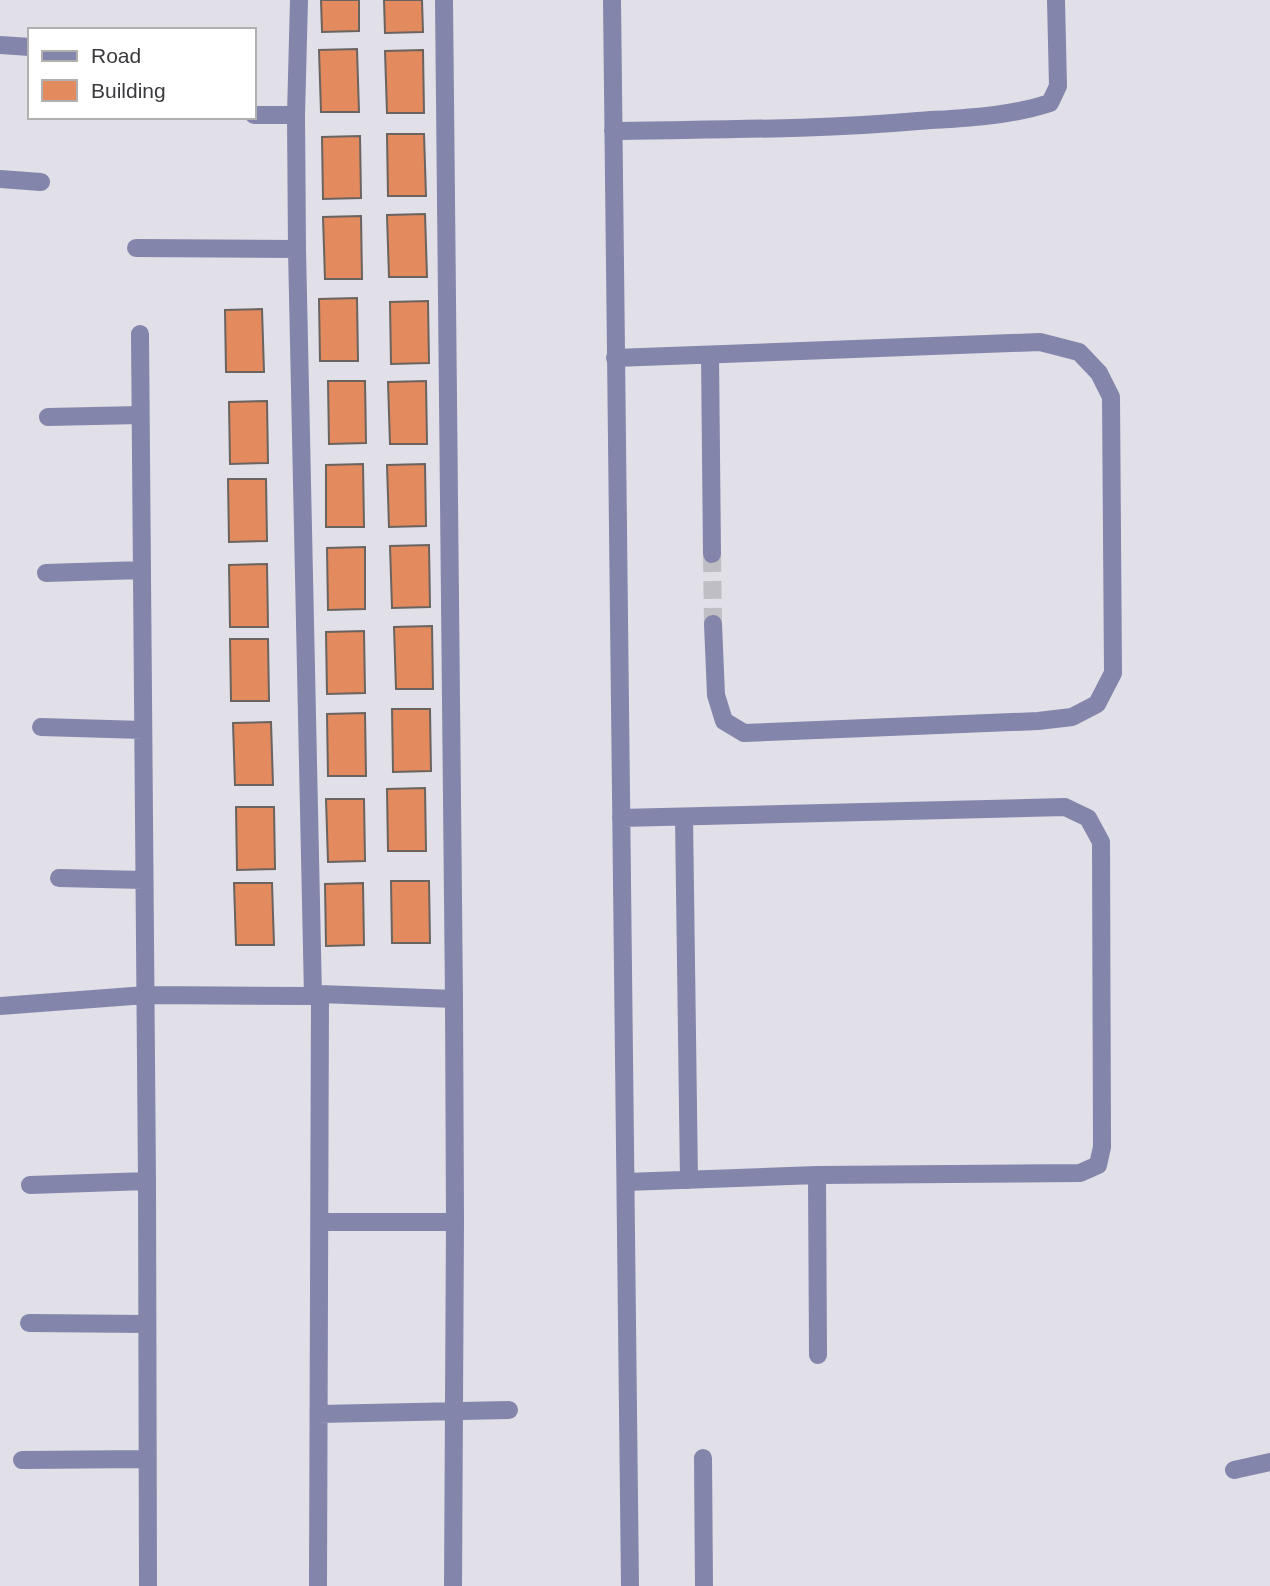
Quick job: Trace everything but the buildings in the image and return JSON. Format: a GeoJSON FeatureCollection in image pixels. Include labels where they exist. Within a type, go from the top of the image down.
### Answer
{"type":"FeatureCollection","features":[{"type":"Feature","properties":{"kind":"street"},"geometry":{"type":"LineString","coordinates":[[299,0],[297,248],[317,995],[320,1222],[318,1586]]}},
{"type":"Feature","properties":{"kind":"street"},"geometry":{"type":"LineString","coordinates":[[444,0],[454,999],[453,1586]]}},
{"type":"Feature","properties":{"kind":"street"},"geometry":{"type":"LineString","coordinates":[[612,0],[630,1586]]}},
{"type":"Feature","properties":{"kind":"street"},"geometry":{"type":"LineString","coordinates":[[612,131],[862,126],[996,115],[1031,109],[1050,103],[1058,86],[1056,0]]}},
{"type":"Feature","properties":{"kind":"street"},"geometry":{"type":"LineString","coordinates":[[0,46],[28,47]]}},
{"type":"Feature","properties":{"kind":"street"},"geometry":{"type":"LineString","coordinates":[[256,115],[296,115]]}},
{"type":"Feature","properties":{"kind":"street"},"geometry":{"type":"LineString","coordinates":[[0,178],[41,182]]}},
{"type":"Feature","properties":{"kind":"street"},"geometry":{"type":"LineString","coordinates":[[136,248],[297,248]]}},
{"type":"Feature","properties":{"kind":"street"},"geometry":{"type":"LineString","coordinates":[[140,334],[148,1586]]}},
{"type":"Feature","properties":{"kind":"street"},"geometry":{"type":"LineString","coordinates":[[615,358],[1040,342],[1079,352],[1098,373],[1111,397],[1114,673],[1097,704],[1072,717],[1038,722],[744,733],[724,721],[716,695],[713,624]]}},
{"type":"Feature","properties":{"kind":"street"},"geometry":{"type":"LineString","coordinates":[[710,355],[712,554]]}},
{"type":"Feature","properties":{"kind":"street"},"geometry":{"type":"LineString","coordinates":[[48,417],[141,415]]}},
{"type":"Feature","properties":{"kind":"street"},"geometry":{"type":"LineString","coordinates":[[46,573],[142,569]]}},
{"type":"Feature","properties":{"kind":"street"},"geometry":{"type":"LineString","coordinates":[[41,727],[143,730]]}},
{"type":"Feature","properties":{"kind":"street"},"geometry":{"type":"LineString","coordinates":[[621,818],[1065,807],[1088,818],[1101,842],[1102,1147],[1098,1165],[1080,1173],[817,1175],[625,1182]]}},
{"type":"Feature","properties":{"kind":"street"},"geometry":{"type":"LineString","coordinates":[[684,817],[689,1180]]}},
{"type":"Feature","properties":{"kind":"street"},"geometry":{"type":"LineString","coordinates":[[59,878],[144,880]]}},
{"type":"Feature","properties":{"kind":"street"},"geometry":{"type":"LineString","coordinates":[[8,1005],[146,996],[317,995],[454,999]]}},
{"type":"Feature","properties":{"kind":"street"},"geometry":{"type":"LineString","coordinates":[[817,1175],[818,1355]]}},
{"type":"Feature","properties":{"kind":"street"},"geometry":{"type":"LineString","coordinates":[[30,1185],[147,1181]]}},
{"type":"Feature","properties":{"kind":"street"},"geometry":{"type":"LineString","coordinates":[[320,1222],[455,1222]]}},
{"type":"Feature","properties":{"kind":"street"},"geometry":{"type":"LineString","coordinates":[[29,1324],[147,1324]]}},
{"type":"Feature","properties":{"kind":"street"},"geometry":{"type":"LineString","coordinates":[[319,1414],[509,1410]]}},
{"type":"Feature","properties":{"kind":"street"},"geometry":{"type":"LineString","coordinates":[[703,1458],[704,1586]]}},
{"type":"Feature","properties":{"kind":"street"},"geometry":{"type":"LineString","coordinates":[[22,1460],[147,1459]]}},
{"type":"Feature","properties":{"kind":"street"},"geometry":{"type":"LineString","coordinates":[[1234,1470],[1270,1462]]}},
{"type":"Feature","properties":{"kind":"tunnel"},"geometry":{"type":"LineString","coordinates":[[712,554],[713,624]]}}]}
